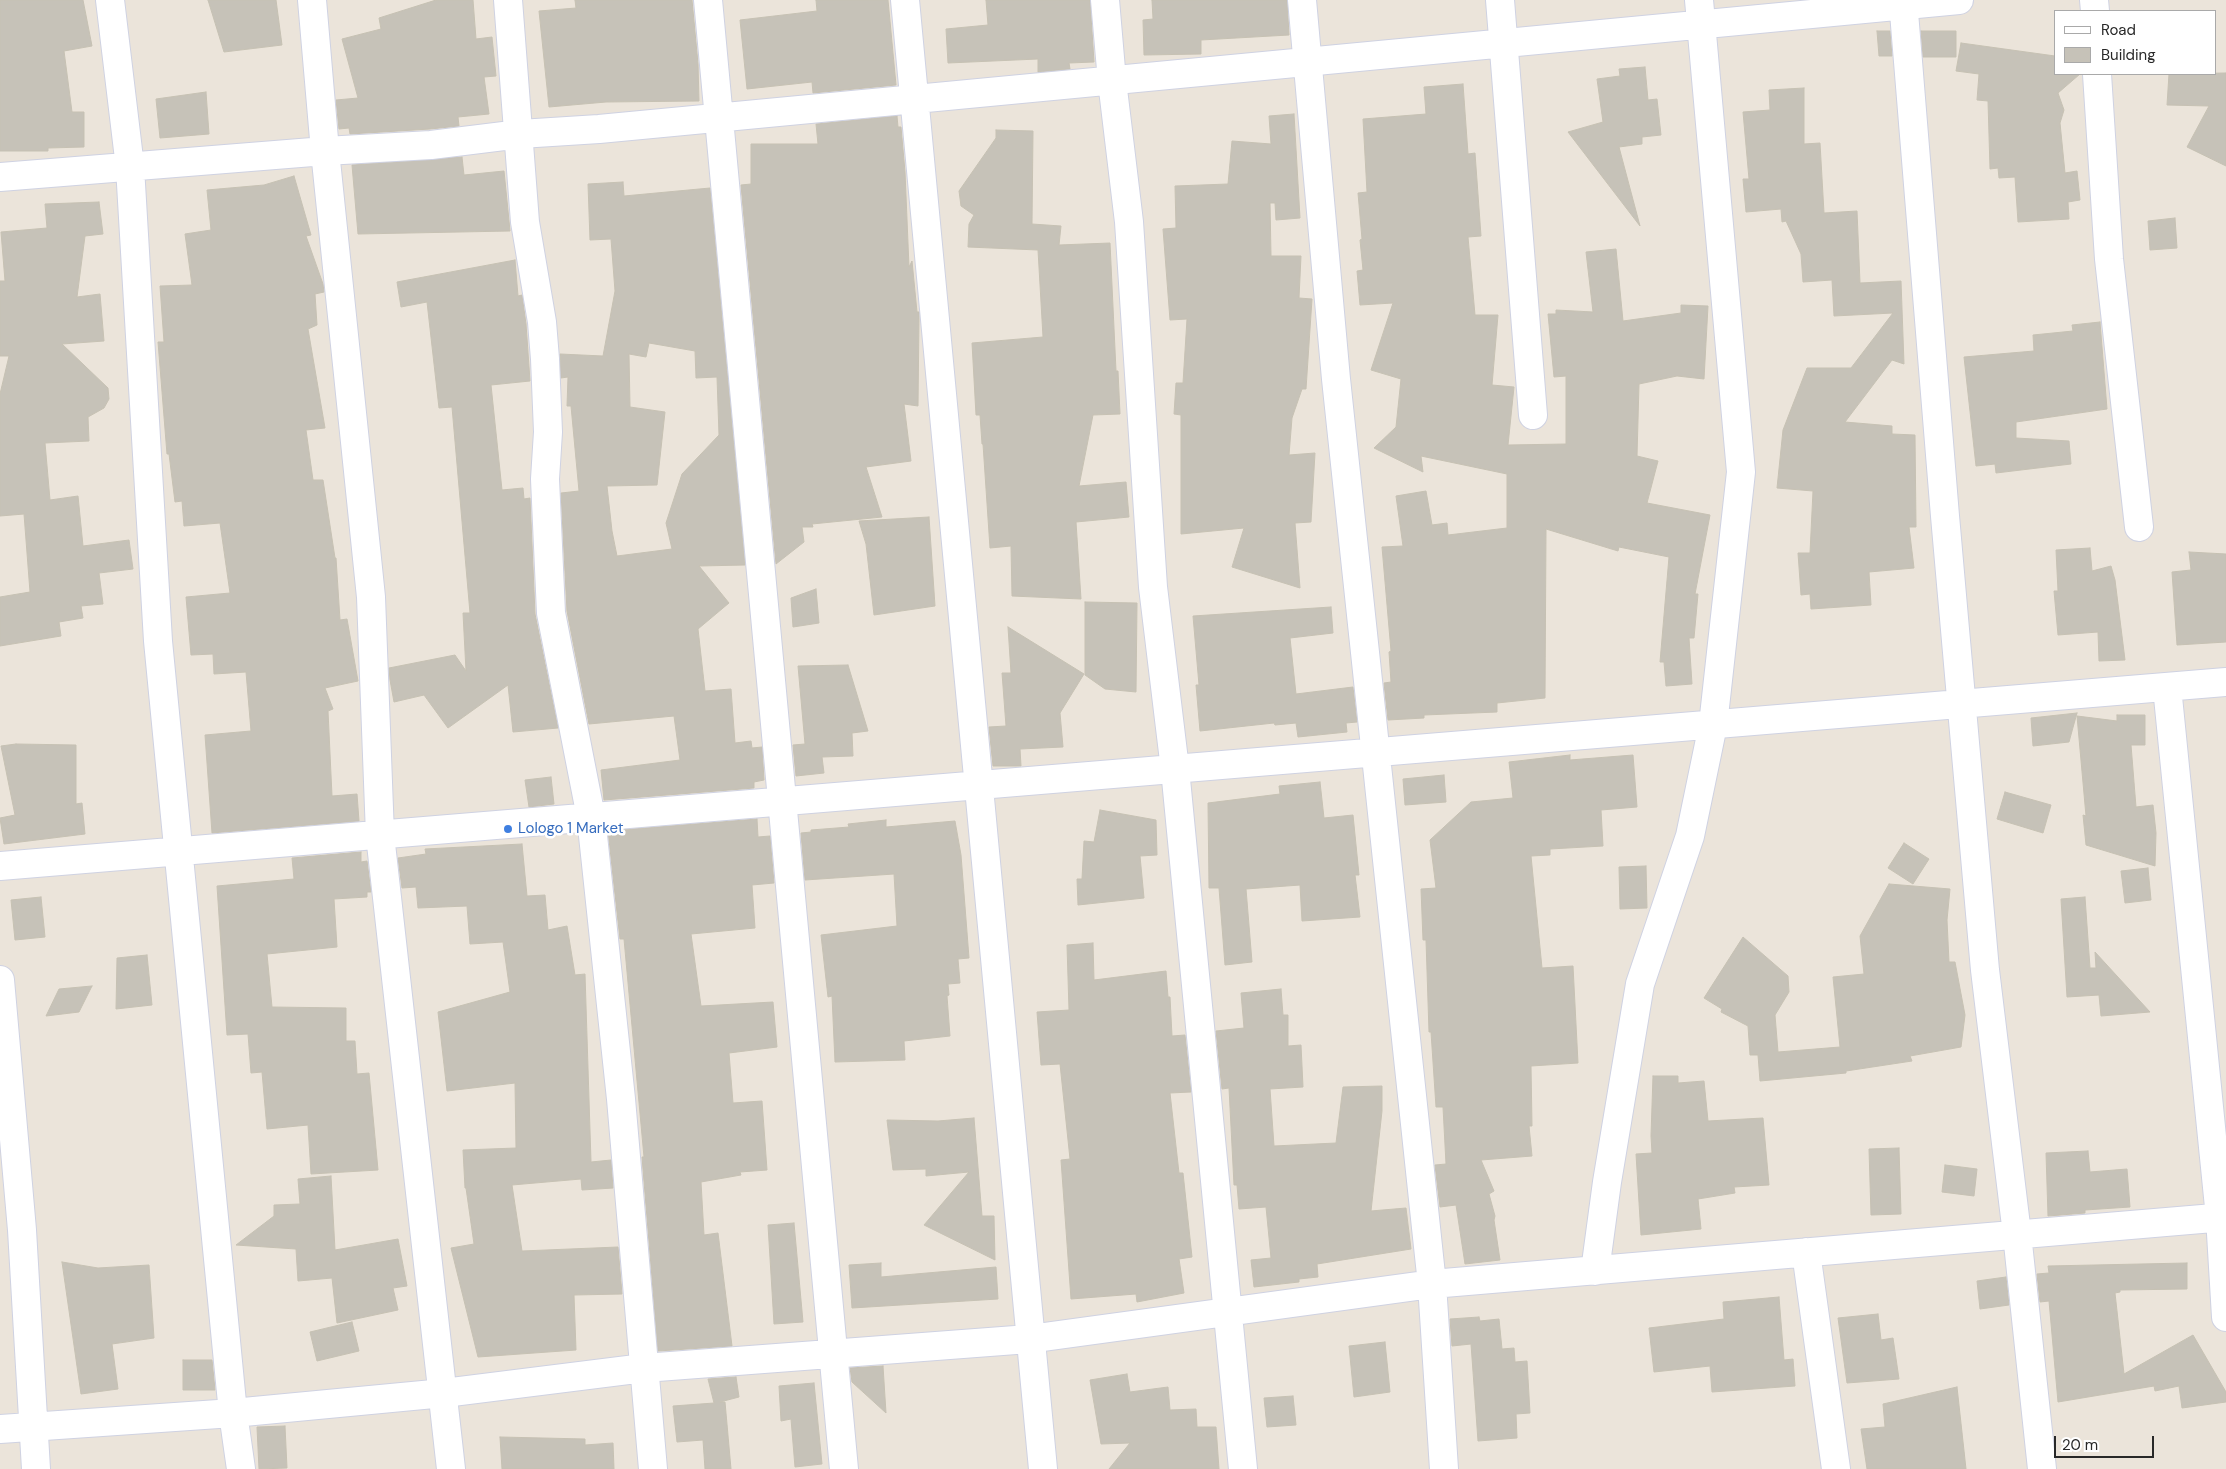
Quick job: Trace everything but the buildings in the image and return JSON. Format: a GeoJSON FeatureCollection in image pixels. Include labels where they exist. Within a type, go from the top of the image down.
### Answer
{"type":"FeatureCollection","features":[{"type":"Feature","properties":{"kind":"street"},"geometry":{"type":"LineString","coordinates":[[110,0],[130,167],[158,641],[180,851],[233,1413],[241,1469]]}},
{"type":"Feature","properties":{"kind":"street"},"geometry":{"type":"LineString","coordinates":[[312,0],[325,151],[371,597],[380,834],[451,1469]]}},
{"type":"Feature","properties":{"kind":"street"},"geometry":{"type":"LineString","coordinates":[[508,0],[520,134],[524,222],[542,322],[545,358],[548,432],[545,479],[551,613],[591,817],[621,1099],[653,1469]]}},
{"type":"Feature","properties":{"kind":"street"},"geometry":{"type":"LineString","coordinates":[[708,0],[844,1469]]}},
{"type":"Feature","properties":{"kind":"street"},"geometry":{"type":"LineString","coordinates":[[905,0],[1029,1338],[1043,1469]]}},
{"type":"Feature","properties":{"kind":"street"},"geometry":{"type":"LineString","coordinates":[[1105,0],[1112,81],[1130,222],[1152,587],[1175,769],[1243,1469]]}},
{"type":"Feature","properties":{"kind":"street"},"geometry":{"type":"LineString","coordinates":[[1302,0],[1336,369],[1432,1284],[1444,1469]]}},
{"type":"Feature","properties":{"kind":"street"},"geometry":{"type":"LineString","coordinates":[[1500,0],[1533,415]]}},
{"type":"Feature","properties":{"kind":"street"},"geometry":{"type":"LineString","coordinates":[[0,177],[325,151],[431,145],[520,134],[599,129],[1308,62],[1503,43],[1700,12],[1959,0]]}},
{"type":"Feature","properties":{"kind":"street"},"geometry":{"type":"LineString","coordinates":[[1903,3],[1985,970],[2017,1234],[2042,1469]]}},
{"type":"Feature","properties":{"kind":"street"},"geometry":{"type":"LineString","coordinates":[[1595,1271],[1607,1182],[1640,984],[1690,836],[1713,725],[1741,472],[1700,12]]}},
{"type":"Feature","properties":{"kind":"street"},"geometry":{"type":"LineString","coordinates":[[2097,75],[2109,259],[2139,527]]}},
{"type":"Feature","properties":{"kind":"street"},"geometry":{"type":"LineString","coordinates":[[0,866],[2226,682]]}},
{"type":"Feature","properties":{"kind":"street"},"geometry":{"type":"LineString","coordinates":[[2167,687],[2223,1217],[2226,1317]]}},
{"type":"Feature","properties":{"kind":"street"},"geometry":{"type":"LineString","coordinates":[[0,980],[22,1230],[36,1469]]}},
{"type":"Feature","properties":{"kind":"street"},"geometry":{"type":"LineString","coordinates":[[0,1429],[233,1413],[444,1393],[644,1368],[1029,1338],[1432,1284],[2223,1217]]}},
{"type":"Feature","properties":{"kind":"street"},"geometry":{"type":"LineString","coordinates":[[1806,1252],[1836,1469]]}},
{"type":"Feature","properties":{"kind":"place","name":"Lologo 1 Market"},"geometry":{"type":"Point","coordinates":[508,829]}}]}
